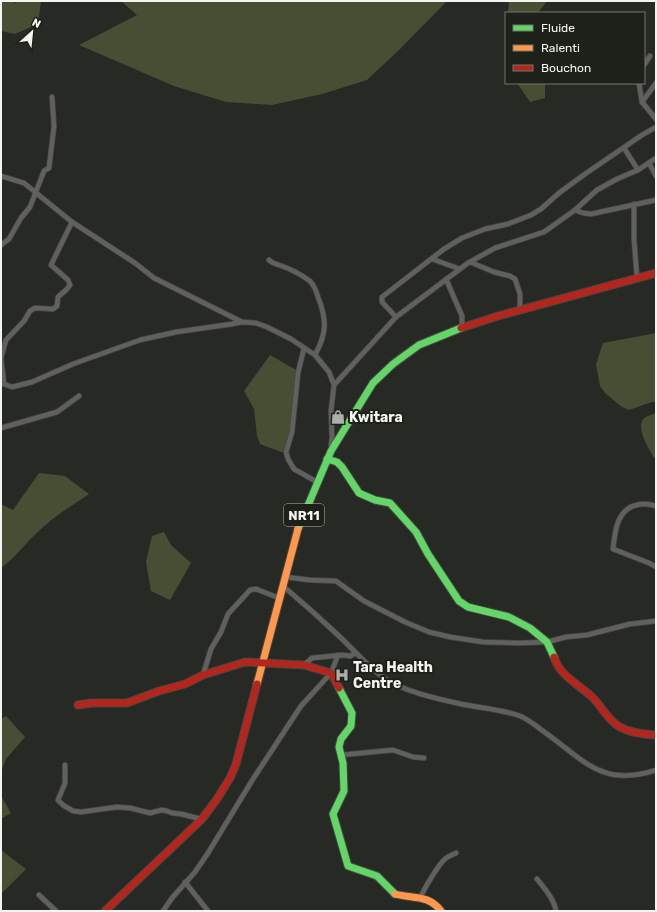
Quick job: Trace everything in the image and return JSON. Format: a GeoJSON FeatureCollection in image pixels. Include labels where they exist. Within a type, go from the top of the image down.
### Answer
{"type":"FeatureCollection","features":[{"type":"Feature","properties":{"kind":"main road","name":"NR11"},"geometry":{"type":"LineString","coordinates":[[105,911],[202,819],[230,778],[236,764],[299,526],[331,451],[373,383],[393,364],[419,345],[462,327],[656,272]]}},
{"type":"Feature","properties":{"kind":"main road"},"geometry":{"type":"LineString","coordinates":[[327,459],[337,462],[342,467],[359,493],[375,500],[390,503],[416,532],[428,554],[459,601],[468,607],[509,617],[530,628],[547,642],[559,669],[571,681],[591,696],[605,715],[620,727],[636,733],[656,735]]}},
{"type":"Feature","properties":{"kind":"main road"},"geometry":{"type":"LineString","coordinates":[[78,705],[91,703],[127,703],[159,691],[185,684],[203,675],[245,662],[304,665],[320,669],[331,674],[352,713],[351,726],[341,739],[339,747],[343,763],[344,790],[342,798],[333,814],[338,827],[348,866],[377,876],[393,894],[429,900],[438,906],[441,911]]}},
{"type":"Feature","properties":{"kind":"street"},"geometry":{"type":"LineString","coordinates":[[645,64],[650,56]]}},
{"type":"Feature","properties":{"kind":"street"},"geometry":{"type":"LineString","coordinates":[[642,102],[656,83]]}},
{"type":"Feature","properties":{"kind":"street"},"geometry":{"type":"LineString","coordinates":[[639,84],[642,102],[656,119]]}},
{"type":"Feature","properties":{"kind":"street"},"geometry":{"type":"LineString","coordinates":[[1,245],[9,239],[21,218],[30,207],[44,171],[49,168],[54,126],[52,97]]}},
{"type":"Feature","properties":{"kind":"street"},"geometry":{"type":"LineString","coordinates":[[396,317],[382,302],[382,296],[444,249],[462,238],[485,229],[508,224],[531,215],[541,209],[559,193],[656,127]]}},
{"type":"Feature","properties":{"kind":"street"},"geometry":{"type":"LineString","coordinates":[[624,148],[638,170]]}},
{"type":"Feature","properties":{"kind":"street"},"geometry":{"type":"LineString","coordinates":[[334,385],[396,317],[460,269],[495,248],[544,232],[575,210],[597,190],[638,170],[656,158]]}},
{"type":"Feature","properties":{"kind":"street"},"geometry":{"type":"LineString","coordinates":[[649,163],[656,176]]}},
{"type":"Feature","properties":{"kind":"street"},"geometry":{"type":"LineString","coordinates":[[1,176],[24,183],[72,222],[135,263],[154,278],[242,322]]}},
{"type":"Feature","properties":{"kind":"street"},"geometry":{"type":"LineString","coordinates":[[575,210],[582,213],[591,214],[656,200]]}},
{"type":"Feature","properties":{"kind":"street"},"geometry":{"type":"LineString","coordinates":[[634,204],[637,278]]}},
{"type":"Feature","properties":{"kind":"street"},"geometry":{"type":"LineString","coordinates":[[72,222],[51,265],[68,280],[70,285],[58,297],[57,306],[53,309],[35,308],[30,311],[24,321],[6,340],[1,358],[3,384],[12,386],[32,382],[73,364],[140,340],[176,332],[242,322],[256,323],[291,339],[315,355],[329,372],[334,385],[331,411],[331,451]]}},
{"type":"Feature","properties":{"kind":"street"},"geometry":{"type":"LineString","coordinates":[[432,259],[460,269]]}},
{"type":"Feature","properties":{"kind":"street"},"geometry":{"type":"LineString","coordinates":[[269,260],[274,264],[283,266],[309,280],[315,290],[323,310],[325,331],[315,355]]}},
{"type":"Feature","properties":{"kind":"street"},"geometry":{"type":"LineString","coordinates":[[470,262],[515,279],[520,294],[520,310]]}},
{"type":"Feature","properties":{"kind":"street"},"geometry":{"type":"LineString","coordinates":[[446,279],[462,316],[462,327]]}},
{"type":"Feature","properties":{"kind":"street"},"geometry":{"type":"LineString","coordinates":[[304,348],[298,373],[292,432],[286,452],[294,469],[317,482]]}},
{"type":"Feature","properties":{"kind":"street"},"geometry":{"type":"LineString","coordinates":[[1,428],[57,412],[79,396]]}},
{"type":"Feature","properties":{"kind":"street"},"geometry":{"type":"LineString","coordinates":[[656,506],[642,504],[630,506],[624,511],[618,523],[613,549],[650,563],[656,568]]}},
{"type":"Feature","properties":{"kind":"street"},"geometry":{"type":"LineString","coordinates":[[285,577],[336,581],[376,608],[429,632],[483,642],[547,642],[566,637],[587,635],[630,624],[656,621]]}},
{"type":"Feature","properties":{"kind":"street"},"geometry":{"type":"LineString","coordinates":[[283,586],[372,668],[384,678],[398,686],[461,704],[488,708],[522,716],[586,764],[601,772],[624,777],[656,770]]}},
{"type":"Feature","properties":{"kind":"street"},"geometry":{"type":"LineString","coordinates":[[203,675],[211,649],[221,632],[228,614],[250,590],[256,589],[279,598]]}},
{"type":"Feature","properties":{"kind":"street"},"geometry":{"type":"LineString","coordinates":[[304,665],[312,658],[338,655],[350,656],[356,653]]}},
{"type":"Feature","properties":{"kind":"street"},"geometry":{"type":"LineString","coordinates":[[163,911],[185,882],[195,872],[208,853],[281,735],[301,706],[331,674],[338,655]]}},
{"type":"Feature","properties":{"kind":"street"},"geometry":{"type":"LineString","coordinates":[[341,755],[393,750],[413,757],[424,758]]}},
{"type":"Feature","properties":{"kind":"street"},"geometry":{"type":"LineString","coordinates":[[65,765],[65,783],[58,800],[62,805],[73,811],[81,812],[117,806],[150,813],[162,810],[202,819]]}},
{"type":"Feature","properties":{"kind":"street"},"geometry":{"type":"LineString","coordinates":[[421,898],[423,891],[443,861],[456,853]]}},
{"type":"Feature","properties":{"kind":"street"},"geometry":{"type":"LineString","coordinates":[[537,879],[550,897],[556,911]]}},
{"type":"Feature","properties":{"kind":"street"},"geometry":{"type":"LineString","coordinates":[[185,882],[208,911]]}},
{"type":"Feature","properties":{"kind":"street"},"geometry":{"type":"LineString","coordinates":[[39,895],[56,911]]}},
{"type":"Feature","properties":{"kind":"green space"},"geometry":{"type":"Polygon","coordinates":[[[1,1],[13,1],[15,3],[20,1],[41,1],[38,24],[15,34],[1,31],[1,1]]]}},
{"type":"Feature","properties":{"kind":"green space"},"geometry":{"type":"Polygon","coordinates":[[[121,1],[447,1],[367,80],[322,94],[272,105],[226,102],[174,86],[79,45],[137,15],[121,1]]]}},
{"type":"Feature","properties":{"kind":"green space"},"geometry":{"type":"Polygon","coordinates":[[[509,1],[547,1],[539,12],[508,12],[509,1]]]}},
{"type":"Feature","properties":{"kind":"green space"},"geometry":{"type":"Polygon","coordinates":[[[518,84],[545,84],[545,98],[530,102],[518,84]]]}},
{"type":"Feature","properties":{"kind":"green space"},"geometry":{"type":"Polygon","coordinates":[[[656,333],[656,402],[629,410],[622,407],[605,393],[600,386],[596,364],[603,343],[656,333]]]}},
{"type":"Feature","properties":{"kind":"green space"},"geometry":{"type":"Polygon","coordinates":[[[270,355],[298,371],[294,414],[286,452],[281,452],[260,444],[257,436],[254,409],[244,391],[270,355]]]}},
{"type":"Feature","properties":{"kind":"green space"},"geometry":{"type":"Polygon","coordinates":[[[656,413],[656,457],[654,458],[646,444],[641,427],[644,418],[656,413]]]}},
{"type":"Feature","properties":{"kind":"green space"},"geometry":{"type":"Polygon","coordinates":[[[39,473],[65,476],[89,494],[47,524],[1,568],[1,504],[13,510],[39,473]]]}},
{"type":"Feature","properties":{"kind":"green space"},"geometry":{"type":"Polygon","coordinates":[[[164,532],[171,545],[191,563],[170,600],[151,591],[146,562],[152,536],[164,532]]]}},
{"type":"Feature","properties":{"kind":"green space"},"geometry":{"type":"Polygon","coordinates":[[[6,716],[25,737],[6,759],[1,772],[1,719],[6,716]]]}},
{"type":"Feature","properties":{"kind":"green space"},"geometry":{"type":"Polygon","coordinates":[[[1,796],[11,813],[1,819],[1,796]]]}},
{"type":"Feature","properties":{"kind":"green space"},"geometry":{"type":"Polygon","coordinates":[[[1,850],[26,869],[3,892],[1,890],[1,850]]]}},
{"type":"Feature","properties":{"kind":"traffic: fast"},"geometry":{"type":"LineString","coordinates":[[298,529],[331,451],[373,383],[393,364],[419,345],[461,328]]}},
{"type":"Feature","properties":{"kind":"traffic: fast"},"geometry":{"type":"LineString","coordinates":[[327,459],[337,462],[342,467],[359,493],[375,500],[390,503],[416,532],[428,554],[459,601],[468,607],[509,617],[530,628],[547,642],[554,657]]}},
{"type":"Feature","properties":{"kind":"traffic: fast"},"geometry":{"type":"LineString","coordinates":[[339,688],[352,713],[351,726],[341,739],[339,747],[343,763],[344,791],[333,814],[348,866],[377,876],[395,894]]}},
{"type":"Feature","properties":{"kind":"traffic: slow"},"geometry":{"type":"LineString","coordinates":[[257,684],[298,529]]}},
{"type":"Feature","properties":{"kind":"traffic: slow"},"geometry":{"type":"LineString","coordinates":[[395,894],[425,899],[441,911]]}},
{"type":"Feature","properties":{"kind":"traffic: jam"},"geometry":{"type":"LineString","coordinates":[[461,328],[498,316],[656,273]]}},
{"type":"Feature","properties":{"kind":"traffic: jam"},"geometry":{"type":"LineString","coordinates":[[554,657],[560,669],[591,696],[615,724],[633,732],[656,735]]}},
{"type":"Feature","properties":{"kind":"traffic: jam"},"geometry":{"type":"LineString","coordinates":[[78,705],[91,703],[127,703],[159,691],[185,684],[203,675],[245,662],[304,665],[331,673],[339,688]]}},
{"type":"Feature","properties":{"kind":"traffic: jam"},"geometry":{"type":"LineString","coordinates":[[105,911],[202,819],[217,799],[230,778],[236,764],[257,684]]}},
{"type":"Feature","properties":{"kind":"place","name":"Kwitara"},"geometry":{"type":"Point","coordinates":[338,417]}},
{"type":"Feature","properties":{"kind":"place","name":"Tara Health Centre"},"geometry":{"type":"Point","coordinates":[342,675]}}]}
